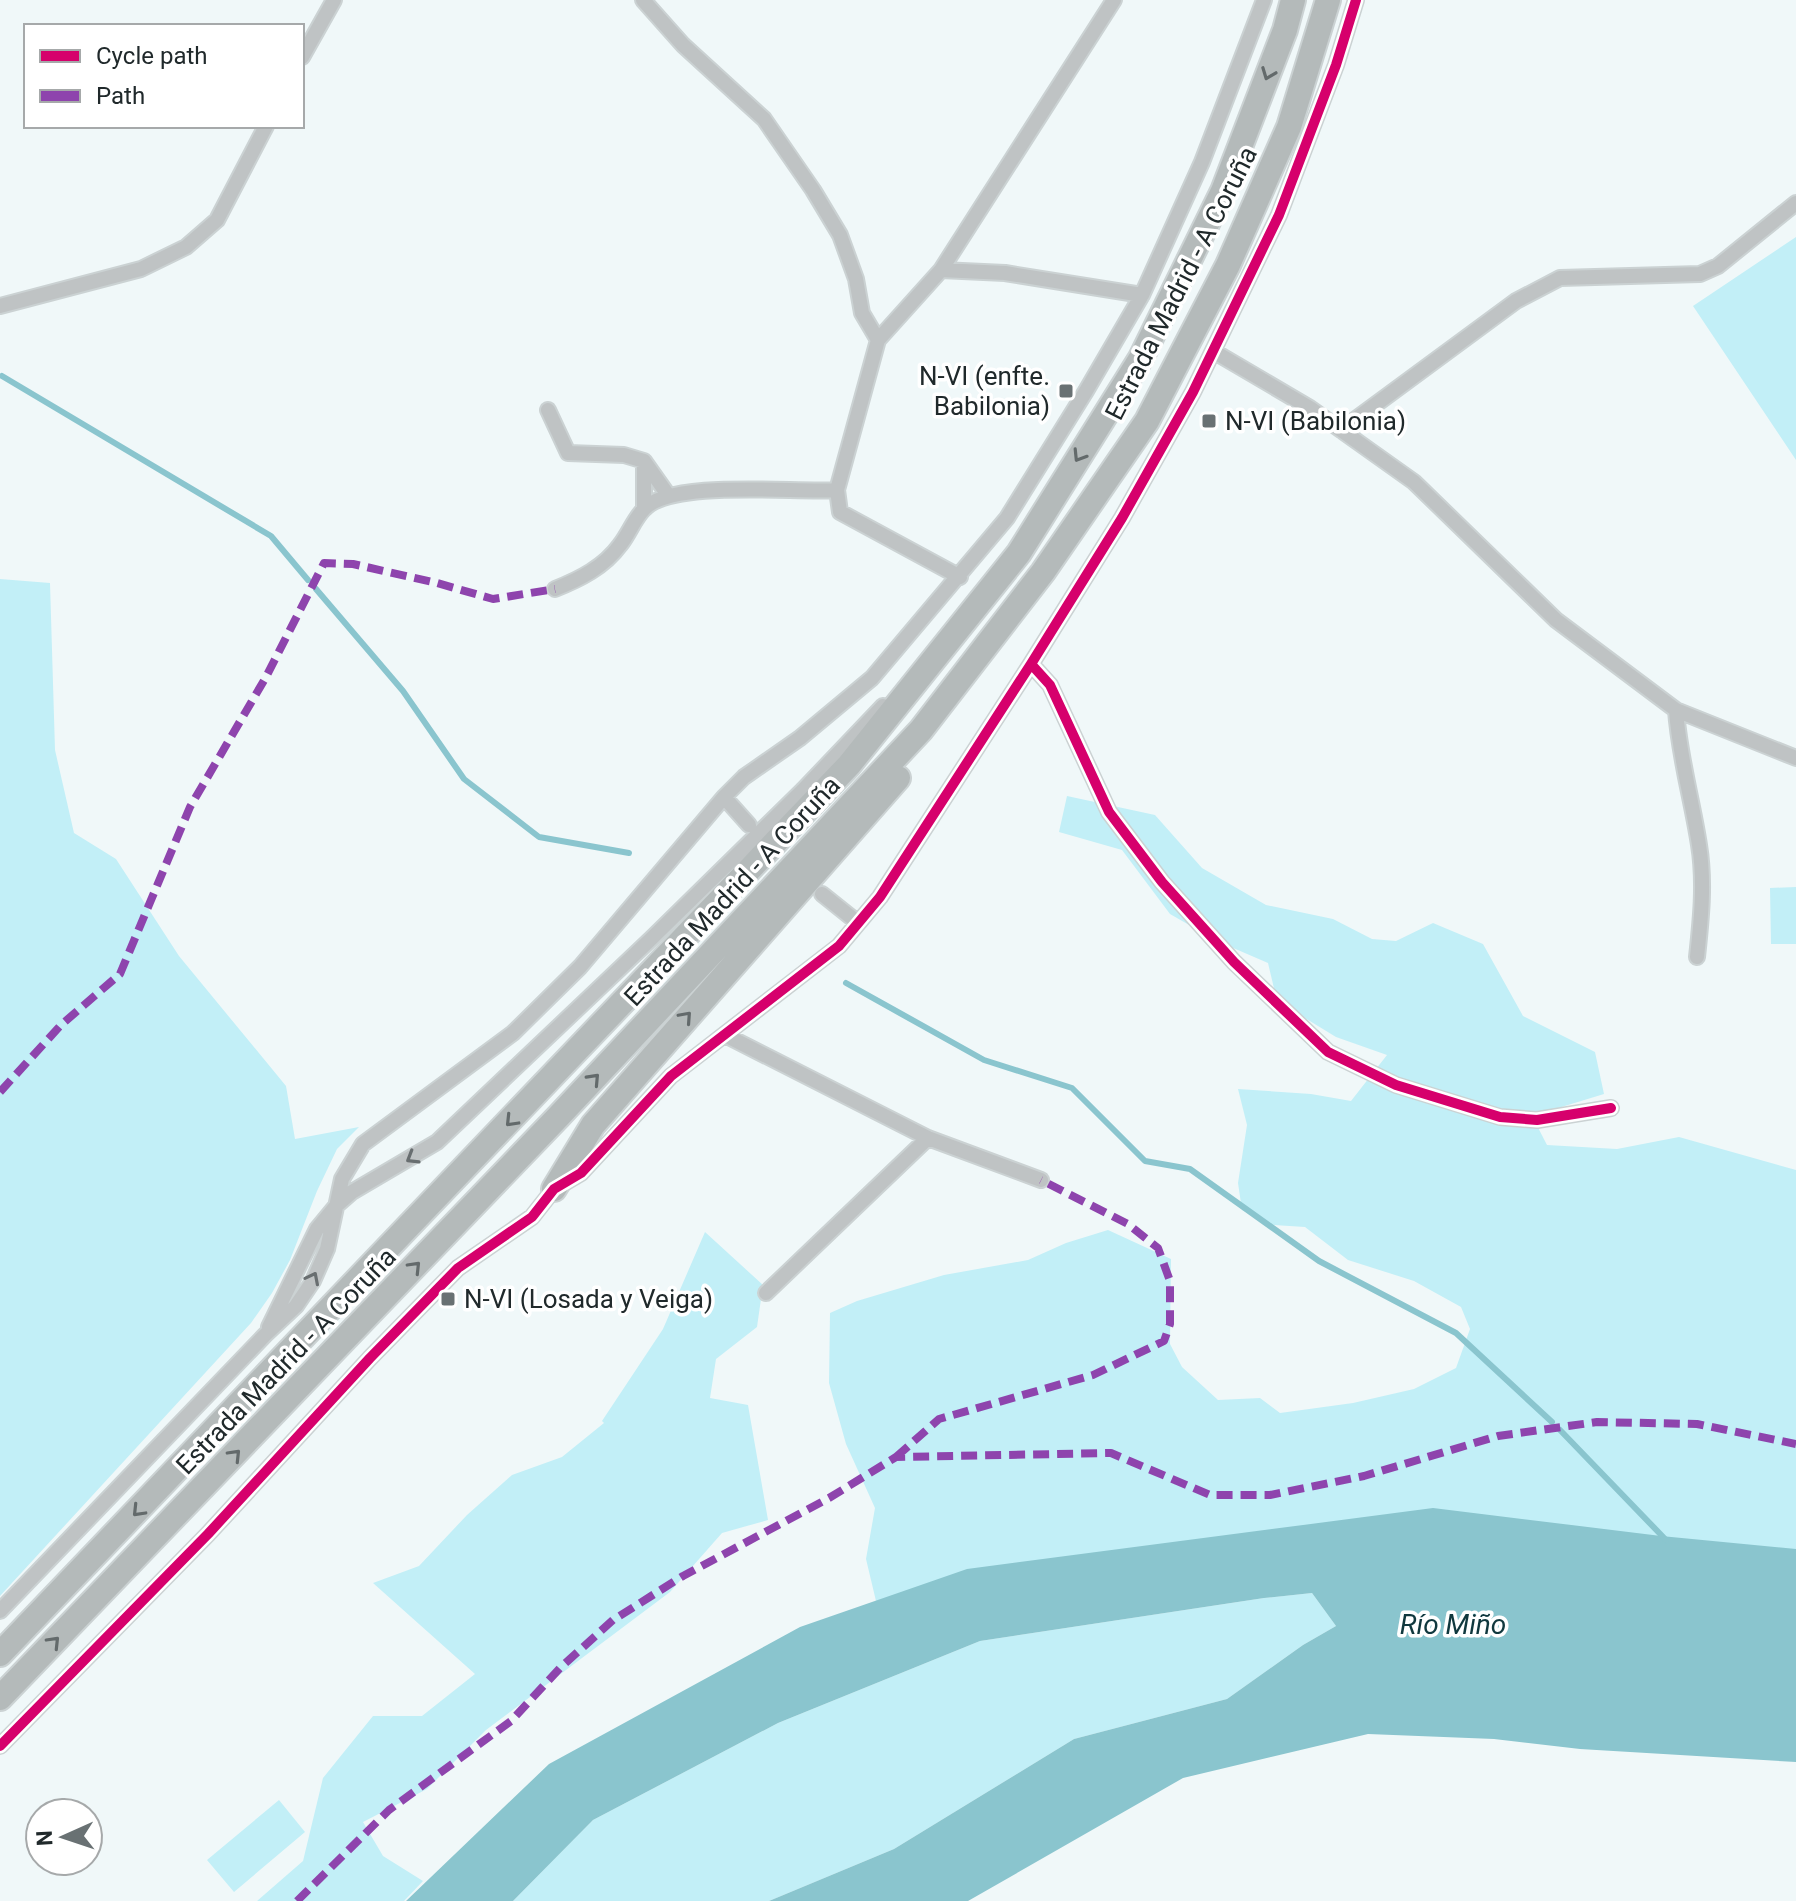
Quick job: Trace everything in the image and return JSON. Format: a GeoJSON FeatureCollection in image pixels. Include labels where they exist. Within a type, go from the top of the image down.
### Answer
{"type":"FeatureCollection","features":[{"type":"Feature","properties":{"kind":"highway","name":"Estrada Madrid - A Coruña"},"geometry":{"type":"LineString","coordinates":[[0,1654],[849,765],[1019,553],[1141,358],[1223,191],[1285,30],[1293,0]]}},
{"type":"Feature","properties":{"kind":"highway","name":"Estrada Madrid - A Coruña"},"geometry":{"type":"LineString","coordinates":[[0,1698],[547,1129],[921,730],[1043,572],[1147,421],[1234,251],[1289,127],[1328,0]]}},
{"type":"Feature","properties":{"kind":"highway"},"geometry":{"type":"LineString","coordinates":[[554,1189],[593,1125],[919,755],[1013,638],[1071,552],[1117,466]]}},
{"type":"Feature","properties":{"kind":"street"},"geometry":{"type":"LineString","coordinates":[[304,53],[334,0]]}},
{"type":"Feature","properties":{"kind":"street"},"geometry":{"type":"LineString","coordinates":[[643,0],[683,45],[744,98],[773,131],[840,235],[856,279],[862,313],[878,340]]}},
{"type":"Feature","properties":{"kind":"street"},"geometry":{"type":"LineString","coordinates":[[960,577],[840,512],[837,490],[878,340],[941,270],[1114,0]]}},
{"type":"Feature","properties":{"kind":"street"},"geometry":{"type":"LineString","coordinates":[[0,1611],[296,1306],[313,1281],[327,1249],[342,1179],[363,1144],[513,1033],[580,967],[744,777],[800,738],[872,678],[1007,518],[1142,295],[1202,162],[1264,0]]}},
{"type":"Feature","properties":{"kind":"street"},"geometry":{"type":"LineString","coordinates":[[0,1746],[208,1534],[370,1358],[458,1268],[532,1217],[554,1189],[581,1173],[671,1076],[839,946],[880,897],[1122,518],[1193,392],[1279,215],[1336,65],[1356,0]]}},
{"type":"Feature","properties":{"kind":"street"},"geometry":{"type":"LineString","coordinates":[[0,306],[141,269],[186,247],[217,220],[265,128]]}},
{"type":"Feature","properties":{"kind":"street"},"geometry":{"type":"LineString","coordinates":[[1341,430],[1516,301],[1560,278],[1700,274],[1718,266],[1796,203]]}},
{"type":"Feature","properties":{"kind":"street"},"geometry":{"type":"LineString","coordinates":[[941,270],[1005,273],[1142,295]]}},
{"type":"Feature","properties":{"kind":"street"},"geometry":{"type":"LineString","coordinates":[[1213,351],[1310,408],[1414,482],[1556,620],[1676,710],[1796,758]]}},
{"type":"Feature","properties":{"kind":"street"},"geometry":{"type":"LineString","coordinates":[[548,410],[568,453],[624,455],[644,461],[668,495]]}},
{"type":"Feature","properties":{"kind":"street"},"geometry":{"type":"LineString","coordinates":[[644,461],[644,507]]}},
{"type":"Feature","properties":{"kind":"street"},"geometry":{"type":"LineString","coordinates":[[555,589],[586,577],[619,547],[644,507],[668,495],[753,488],[837,490]]}},
{"type":"Feature","properties":{"kind":"street"},"geometry":{"type":"LineString","coordinates":[[336,1206],[352,1192],[437,1142],[512,1074],[803,790],[968,616]]}},
{"type":"Feature","properties":{"kind":"street"},"geometry":{"type":"LineString","coordinates":[[1031,664],[1050,685],[1109,812],[1126,836],[1162,882],[1234,962],[1328,1052],[1396,1085],[1500,1117],[1537,1120],[1611,1108]]}},
{"type":"Feature","properties":{"kind":"street"},"geometry":{"type":"LineString","coordinates":[[1676,710],[1678,739],[1700,847],[1702,905],[1697,957]]}},
{"type":"Feature","properties":{"kind":"street"},"geometry":{"type":"LineString","coordinates":[[724,797],[749,825]]}},
{"type":"Feature","properties":{"kind":"street"},"geometry":{"type":"LineString","coordinates":[[822,894],[857,922]]}},
{"type":"Feature","properties":{"kind":"street"},"geometry":{"type":"LineString","coordinates":[[725,1035],[928,1138],[1041,1180]]}},
{"type":"Feature","properties":{"kind":"street"},"geometry":{"type":"LineString","coordinates":[[766,1293],[928,1138]]}},
{"type":"Feature","properties":{"kind":"shaded area"},"geometry":{"type":"Polygon","coordinates":[[[1796,237],[1796,460],[1693,306],[1796,237]]]}},
{"type":"Feature","properties":{"kind":"shaded area"},"geometry":{"type":"Polygon","coordinates":[[[0,579],[50,583],[55,750],[74,833],[116,859],[179,956],[286,1086],[295,1139],[359,1127],[337,1149],[290,1260],[251,1323],[0,1596],[0,579]]]}},
{"type":"Feature","properties":{"kind":"shaded area"},"geometry":{"type":"Polygon","coordinates":[[[1067,796],[1155,815],[1202,868],[1266,905],[1333,919],[1372,939],[1396,941],[1433,923],[1483,944],[1523,1016],[1595,1052],[1604,1094],[1532,1116],[1547,1145],[1617,1149],[1679,1137],[1796,1170],[1796,1574],[903,1593],[876,1601],[866,1559],[875,1508],[846,1444],[829,1383],[830,1313],[857,1301],[944,1275],[1028,1260],[1066,1243],[1108,1230],[1171,1259],[1170,1344],[1182,1367],[1218,1400],[1260,1398],[1280,1413],[1353,1403],[1414,1389],[1456,1368],[1470,1329],[1461,1307],[1414,1281],[1348,1260],[1305,1227],[1274,1225],[1242,1210],[1238,1183],[1247,1125],[1238,1089],[1311,1094],[1351,1101],[1387,1055],[1336,1037],[1277,1001],[1268,963],[1217,941],[1170,914],[1122,850],[1059,832],[1067,796]]]}},
{"type":"Feature","properties":{"kind":"shaded area"},"geometry":{"type":"Polygon","coordinates":[[[1796,887],[1796,944],[1771,944],[1770,888],[1796,887]]]}},
{"type":"Feature","properties":{"kind":"shaded area"},"geometry":{"type":"Polygon","coordinates":[[[705,1232],[763,1285],[757,1327],[716,1359],[710,1398],[748,1405],[768,1520],[722,1533],[670,1592],[486,1730],[427,1789],[363,1822],[383,1856],[423,1881],[404,1901],[257,1901],[303,1861],[323,1778],[373,1716],[422,1716],[475,1674],[373,1583],[419,1566],[467,1515],[512,1475],[562,1457],[604,1423],[602,1421],[663,1329],[705,1232]]]}},
{"type":"Feature","properties":{"kind":"shaded area"},"geometry":{"type":"Polygon","coordinates":[[[1312,1593],[1336,1626],[1303,1645],[1227,1699],[1074,1739],[894,1849],[769,1901],[513,1901],[593,1820],[778,1723],[980,1641],[1312,1593]]]}},
{"type":"Feature","properties":{"kind":"shaded area"},"geometry":{"type":"Polygon","coordinates":[[[279,1800],[305,1832],[234,1892],[207,1860],[279,1800]]]}},
{"type":"Feature","properties":{"kind":"water","name":"Río Miño"},"geometry":{"type":"Polygon","coordinates":[[[1433,1508],[1796,1549],[1796,1762],[1580,1749],[1494,1739],[1368,1734],[1183,1778],[968,1901],[769,1901],[894,1849],[1074,1739],[1227,1699],[1303,1645],[1336,1626],[1312,1593],[980,1641],[778,1723],[593,1820],[513,1901],[406,1901],[549,1764],[800,1627],[967,1569],[1433,1508]]]}},
{"type":"Feature","properties":{"kind":"waterway"},"geometry":{"type":"LineString","coordinates":[[2,376],[271,536],[308,580]]}},
{"type":"Feature","properties":{"kind":"waterway"},"geometry":{"type":"LineString","coordinates":[[316,589],[403,691],[464,779],[539,837],[629,853]]}},
{"type":"Feature","properties":{"kind":"waterway"},"geometry":{"type":"LineString","coordinates":[[846,983],[984,1060],[1072,1088],[1145,1161],[1190,1169],[1319,1261],[1456,1333],[1552,1422]]}},
{"type":"Feature","properties":{"kind":"waterway"},"geometry":{"type":"LineString","coordinates":[[1560,1430],[1666,1540]]}},
{"type":"Feature","properties":{"kind":"marked path"},"geometry":{"type":"LineString","coordinates":[[0,1092],[61,1025],[120,974],[190,807],[266,677],[324,563],[353,564],[493,599],[555,589]]}},
{"type":"Feature","properties":{"kind":"marked path"},"geometry":{"type":"LineString","coordinates":[[896,1457],[939,1419],[1093,1375],[1164,1341],[1170,1324],[1170,1281],[1158,1248],[1128,1224],[1041,1180]]}},
{"type":"Feature","properties":{"kind":"marked path"},"geometry":{"type":"LineString","coordinates":[[297,1901],[389,1810],[511,1721],[560,1668],[613,1620],[683,1576],[829,1498],[896,1457],[1111,1453],[1210,1495],[1270,1495],[1364,1476],[1498,1436],[1597,1422],[1697,1424],[1796,1444]]}},
{"type":"Feature","properties":{"kind":"cycle path"},"geometry":{"type":"LineString","coordinates":[[0,1746],[208,1534],[370,1358],[458,1268],[532,1217],[554,1189],[581,1173],[671,1076],[839,946],[880,897],[1122,518],[1193,392],[1279,215],[1336,65],[1356,0]]}},
{"type":"Feature","properties":{"kind":"cycle path"},"geometry":{"type":"LineString","coordinates":[[1031,664],[1050,685],[1109,812],[1162,882],[1234,962],[1328,1052],[1396,1085],[1500,1117],[1537,1120],[1611,1108]]}},
{"type":"Feature","properties":{"kind":"place","name":"N-VI (enfte. Babilonia)"},"geometry":{"type":"Point","coordinates":[1066,391]}},
{"type":"Feature","properties":{"kind":"place","name":"N-VI (Babilonia)"},"geometry":{"type":"Point","coordinates":[1209,421]}},
{"type":"Feature","properties":{"kind":"place","name":"N-VI (Losada y Veiga)"},"geometry":{"type":"Point","coordinates":[448,1299]}}]}
